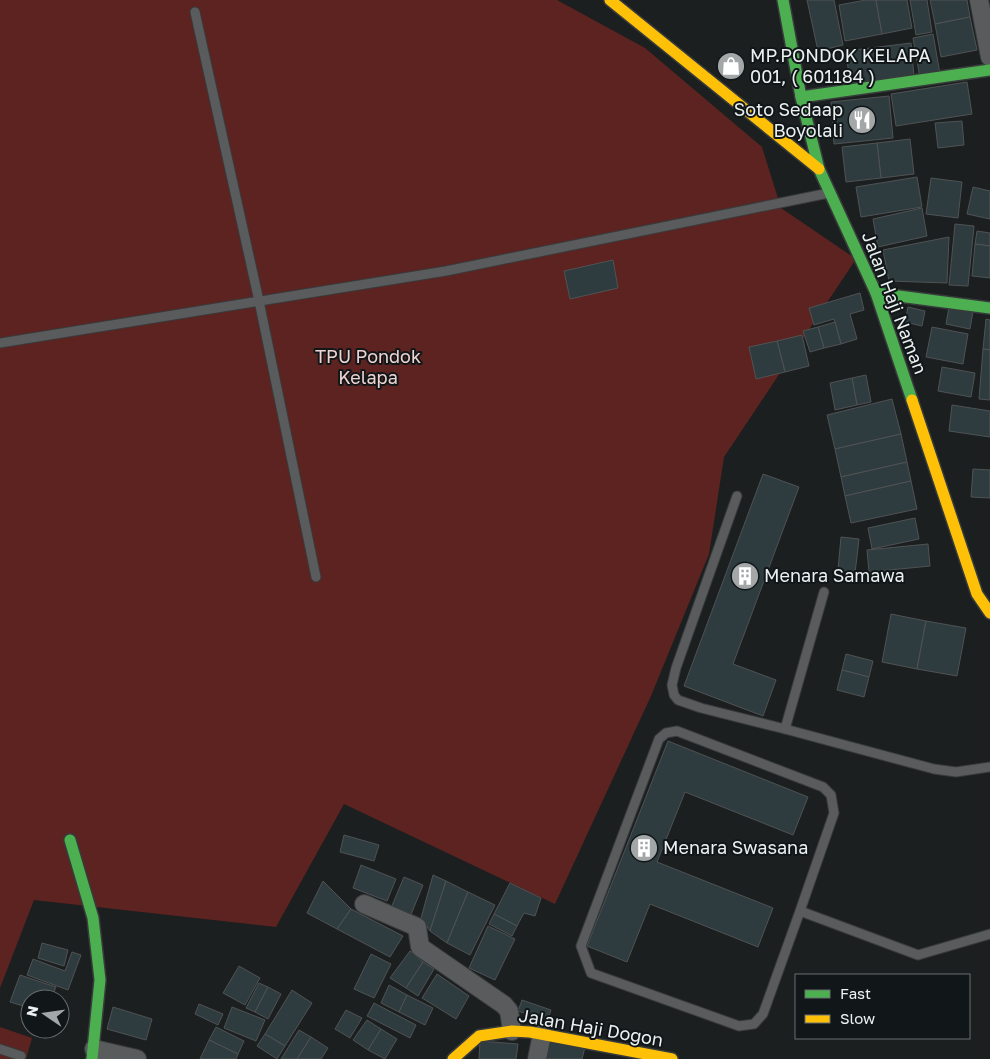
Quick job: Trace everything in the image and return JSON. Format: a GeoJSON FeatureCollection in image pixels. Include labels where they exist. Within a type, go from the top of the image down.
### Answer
{"type":"FeatureCollection","features":[{"type":"Feature","properties":{"kind":"street"},"geometry":{"type":"LineString","coordinates":[[610,0],[819,169]]}},
{"type":"Feature","properties":{"kind":"street","name":"Jalan Haji Naman"},"geometry":{"type":"LineString","coordinates":[[783,0],[801,98],[819,169],[876,293],[977,594],[990,613]]}},
{"type":"Feature","properties":{"kind":"street"},"geometry":{"type":"LineString","coordinates":[[979,0],[990,57]]}},
{"type":"Feature","properties":{"kind":"street"},"geometry":{"type":"LineString","coordinates":[[801,98],[990,70]]}},
{"type":"Feature","properties":{"kind":"street"},"geometry":{"type":"LineString","coordinates":[[876,293],[990,308]]}},
{"type":"Feature","properties":{"kind":"street"},"geometry":{"type":"LineString","coordinates":[[70,840],[93,918],[100,980],[93,1054],[137,1059]]}},
{"type":"Feature","properties":{"kind":"street"},"geometry":{"type":"LineString","coordinates":[[364,904],[417,927],[420,947],[504,1005],[508,1011],[512,1030]]}},
{"type":"Feature","properties":{"kind":"street","name":"Jalan Haji Dogon"},"geometry":{"type":"LineString","coordinates":[[453,1059],[479,1036],[512,1030],[672,1059]]}},
{"type":"Feature","properties":{"kind":"street"},"geometry":{"type":"LineString","coordinates":[[537,1059],[542,1034]]}},
{"type":"Feature","properties":{"kind":"lane"},"geometry":{"type":"LineString","coordinates":[[195,12],[259,301],[316,577]]}},
{"type":"Feature","properties":{"kind":"lane"},"geometry":{"type":"LineString","coordinates":[[0,343],[446,271],[831,192]]}},
{"type":"Feature","properties":{"kind":"lane"},"geometry":{"type":"LineString","coordinates":[[737,496],[676,668],[672,690],[678,700],[701,708],[785,728],[934,769],[956,772],[990,767]]}},
{"type":"Feature","properties":{"kind":"lane"},"geometry":{"type":"LineString","coordinates":[[785,728],[824,592]]}},
{"type":"Feature","properties":{"kind":"lane"},"geometry":{"type":"LineString","coordinates":[[677,731],[823,787],[831,795],[834,813],[800,911],[764,1014],[754,1024],[739,1026],[591,973],[581,946],[659,739],[666,733],[677,731]]}},
{"type":"Feature","properties":{"kind":"lane"},"geometry":{"type":"LineString","coordinates":[[800,911],[918,955],[990,934]]}},
{"type":"Feature","properties":{"kind":"lane"},"geometry":{"type":"LineString","coordinates":[[0,1049],[21,1056]]}},
{"type":"Feature","properties":{"kind":"green space","name":"TPU Pondok Kelapa"},"geometry":{"type":"Polygon","coordinates":[[[0,0],[557,0],[645,48],[762,147],[781,208],[856,259],[724,457],[709,554],[651,696],[555,904],[344,804],[276,927],[34,900],[0,988],[0,0]]]}},
{"type":"Feature","properties":{"kind":"green space"},"geometry":{"type":"Polygon","coordinates":[[[0,1027],[20,1034],[20,1039],[32,1039],[26,1059],[0,1059],[0,1027]]]}},
{"type":"Feature","properties":{"kind":"building"},"geometry":{"type":"Polygon","coordinates":[[[807,0],[834,0],[843,45],[818,51],[807,0]]]}},
{"type":"Feature","properties":{"kind":"building"},"geometry":{"type":"Polygon","coordinates":[[[876,0],[882,34],[845,41],[839,5],[876,0]]]}},
{"type":"Feature","properties":{"kind":"building"},"geometry":{"type":"Polygon","coordinates":[[[876,0],[907,0],[912,28],[882,34],[876,0]]]}},
{"type":"Feature","properties":{"kind":"building"},"geometry":{"type":"Polygon","coordinates":[[[910,0],[927,0],[932,32],[916,35],[910,0]]]}},
{"type":"Feature","properties":{"kind":"building"},"geometry":{"type":"Polygon","coordinates":[[[930,0],[967,0],[970,17],[935,24],[930,0]]]}},
{"type":"Feature","properties":{"kind":"building"},"geometry":{"type":"Polygon","coordinates":[[[970,17],[977,50],[941,57],[935,24],[970,17]]]}},
{"type":"Feature","properties":{"kind":"building"},"geometry":{"type":"Polygon","coordinates":[[[933,34],[940,74],[920,78],[913,38],[933,34]]]}},
{"type":"Feature","properties":{"kind":"building"},"geometry":{"type":"Polygon","coordinates":[[[911,43],[914,77],[850,84],[846,51],[911,43]]]}},
{"type":"Feature","properties":{"kind":"building"},"geometry":{"type":"Polygon","coordinates":[[[967,82],[972,114],[896,126],[891,94],[967,82]]]}},
{"type":"Feature","properties":{"kind":"building","name":"Soto Sedaap Boyolali"},"geometry":{"type":"Polygon","coordinates":[[[889,96],[893,138],[834,144],[831,102],[889,96]]]}},
{"type":"Feature","properties":{"kind":"building"},"geometry":{"type":"Polygon","coordinates":[[[962,121],[964,145],[938,148],[935,123],[962,121]]]}},
{"type":"Feature","properties":{"kind":"building"},"geometry":{"type":"Polygon","coordinates":[[[910,139],[914,174],[881,178],[877,143],[910,139]]]}},
{"type":"Feature","properties":{"kind":"building"},"geometry":{"type":"Polygon","coordinates":[[[877,143],[881,178],[846,182],[842,147],[877,143]]]}},
{"type":"Feature","properties":{"kind":"building"},"geometry":{"type":"Polygon","coordinates":[[[917,177],[922,207],[861,217],[856,187],[917,177]]]}},
{"type":"Feature","properties":{"kind":"building"},"geometry":{"type":"Polygon","coordinates":[[[931,178],[962,182],[958,218],[926,214],[931,178]]]}},
{"type":"Feature","properties":{"kind":"building"},"geometry":{"type":"Polygon","coordinates":[[[973,187],[990,191],[990,219],[967,214],[973,187]]]}},
{"type":"Feature","properties":{"kind":"building"},"geometry":{"type":"Polygon","coordinates":[[[922,208],[927,236],[878,247],[873,219],[922,208]]]}},
{"type":"Feature","properties":{"kind":"building"},"geometry":{"type":"Polygon","coordinates":[[[955,224],[974,226],[968,286],[949,285],[955,224]]]}},
{"type":"Feature","properties":{"kind":"building"},"geometry":{"type":"Polygon","coordinates":[[[977,231],[990,233],[990,246],[975,244],[977,231]]]}},
{"type":"Feature","properties":{"kind":"building"},"geometry":{"type":"Polygon","coordinates":[[[949,237],[947,283],[889,281],[883,250],[949,237]]]}},
{"type":"Feature","properties":{"kind":"building"},"geometry":{"type":"Polygon","coordinates":[[[975,244],[990,246],[990,278],[972,276],[975,244]]]}},
{"type":"Feature","properties":{"kind":"building"},"geometry":{"type":"Polygon","coordinates":[[[613,260],[618,288],[570,299],[564,271],[613,260]]]}},
{"type":"Feature","properties":{"kind":"building"},"geometry":{"type":"Polygon","coordinates":[[[860,293],[864,310],[850,314],[857,339],[841,344],[834,319],[814,325],[809,308],[860,293]]]}},
{"type":"Feature","properties":{"kind":"building"},"geometry":{"type":"Polygon","coordinates":[[[908,307],[925,311],[922,326],[905,322],[908,307]]]}},
{"type":"Feature","properties":{"kind":"building"},"geometry":{"type":"Polygon","coordinates":[[[949,307],[973,311],[970,329],[946,324],[949,307]]]}},
{"type":"Feature","properties":{"kind":"building"},"geometry":{"type":"Polygon","coordinates":[[[986,319],[990,320],[990,350],[983,349],[986,319]]]}},
{"type":"Feature","properties":{"kind":"building"},"geometry":{"type":"Polygon","coordinates":[[[835,322],[841,344],[824,348],[818,327],[835,322]]]}},
{"type":"Feature","properties":{"kind":"building"},"geometry":{"type":"Polygon","coordinates":[[[818,327],[824,348],[810,352],[803,331],[818,327]]]}},
{"type":"Feature","properties":{"kind":"building"},"geometry":{"type":"Polygon","coordinates":[[[932,327],[968,334],[963,364],[926,357],[932,327]]]}},
{"type":"Feature","properties":{"kind":"building"},"geometry":{"type":"Polygon","coordinates":[[[802,335],[809,366],[785,372],[777,341],[802,335]]]}},
{"type":"Feature","properties":{"kind":"building"},"geometry":{"type":"Polygon","coordinates":[[[777,341],[785,372],[756,379],[749,347],[777,341]]]}},
{"type":"Feature","properties":{"kind":"building"},"geometry":{"type":"Polygon","coordinates":[[[983,349],[990,350],[990,400],[979,399],[983,349]]]}},
{"type":"Feature","properties":{"kind":"building"},"geometry":{"type":"Polygon","coordinates":[[[942,367],[975,373],[971,397],[938,391],[942,367]]]}},
{"type":"Feature","properties":{"kind":"building"},"geometry":{"type":"Polygon","coordinates":[[[866,375],[871,402],[857,405],[852,378],[866,375]]]}},
{"type":"Feature","properties":{"kind":"building"},"geometry":{"type":"Polygon","coordinates":[[[852,378],[857,405],[835,410],[830,383],[852,378]]]}},
{"type":"Feature","properties":{"kind":"building"},"geometry":{"type":"Polygon","coordinates":[[[892,399],[901,434],[835,449],[827,415],[892,399]]]}},
{"type":"Feature","properties":{"kind":"building"},"geometry":{"type":"Polygon","coordinates":[[[952,405],[990,411],[990,437],[949,431],[952,405]]]}},
{"type":"Feature","properties":{"kind":"building"},"geometry":{"type":"Polygon","coordinates":[[[901,434],[907,462],[841,477],[835,449],[901,434]]]}},
{"type":"Feature","properties":{"kind":"building"},"geometry":{"type":"Polygon","coordinates":[[[907,462],[911,481],[845,496],[841,477],[907,462]]]}},
{"type":"Feature","properties":{"kind":"building"},"geometry":{"type":"Polygon","coordinates":[[[973,469],[990,470],[990,498],[971,497],[973,469]]]}},
{"type":"Feature","properties":{"kind":"building","name":"Menara Samawa"},"geometry":{"type":"Polygon","coordinates":[[[763,474],[799,487],[733,664],[776,680],[763,716],[684,686],[763,474]]]}},
{"type":"Feature","properties":{"kind":"building"},"geometry":{"type":"Polygon","coordinates":[[[911,481],[917,509],[851,523],[845,496],[911,481]]]}},
{"type":"Feature","properties":{"kind":"building"},"geometry":{"type":"Polygon","coordinates":[[[915,518],[919,539],[872,549],[868,528],[915,518]]]}},
{"type":"Feature","properties":{"kind":"building"},"geometry":{"type":"Polygon","coordinates":[[[841,537],[859,539],[854,582],[837,580],[841,537]]]}},
{"type":"Feature","properties":{"kind":"building"},"geometry":{"type":"Polygon","coordinates":[[[928,544],[930,566],[869,572],[867,550],[928,544]]]}},
{"type":"Feature","properties":{"kind":"building"},"geometry":{"type":"Polygon","coordinates":[[[891,614],[926,621],[917,669],[882,662],[891,614]]]}},
{"type":"Feature","properties":{"kind":"building"},"geometry":{"type":"Polygon","coordinates":[[[926,621],[966,628],[957,676],[917,669],[926,621]]]}},
{"type":"Feature","properties":{"kind":"building"},"geometry":{"type":"Polygon","coordinates":[[[846,654],[873,661],[869,677],[842,670],[846,654]]]}},
{"type":"Feature","properties":{"kind":"building"},"geometry":{"type":"Polygon","coordinates":[[[842,670],[869,677],[864,697],[837,690],[842,670]]]}},
{"type":"Feature","properties":{"kind":"building","name":"Menara Swasana"},"geometry":{"type":"Polygon","coordinates":[[[668,741],[808,797],[793,835],[685,792],[657,862],[773,908],[758,947],[650,904],[627,962],[587,946],[668,741]]]}},
{"type":"Feature","properties":{"kind":"building"},"geometry":{"type":"Polygon","coordinates":[[[344,835],[379,845],[374,861],[340,852],[344,835]]]}},
{"type":"Feature","properties":{"kind":"building"},"geometry":{"type":"Polygon","coordinates":[[[361,865],[396,879],[387,901],[353,888],[361,865]]]}},
{"type":"Feature","properties":{"kind":"building"},"geometry":{"type":"Polygon","coordinates":[[[433,875],[446,881],[430,931],[421,918],[433,875]]]}},
{"type":"Feature","properties":{"kind":"building"},"geometry":{"type":"Polygon","coordinates":[[[404,877],[423,885],[410,917],[391,908],[404,877]]]}},
{"type":"Feature","properties":{"kind":"building"},"geometry":{"type":"Polygon","coordinates":[[[323,881],[351,909],[337,929],[307,913],[323,881]]]}},
{"type":"Feature","properties":{"kind":"building"},"geometry":{"type":"Polygon","coordinates":[[[446,881],[468,892],[447,943],[430,931],[446,881]]]}},
{"type":"Feature","properties":{"kind":"building"},"geometry":{"type":"Polygon","coordinates":[[[510,883],[541,898],[535,916],[524,913],[517,926],[494,914],[510,883]]]}},
{"type":"Feature","properties":{"kind":"building"},"geometry":{"type":"Polygon","coordinates":[[[468,892],[495,905],[470,955],[447,943],[468,892]]]}},
{"type":"Feature","properties":{"kind":"building"},"geometry":{"type":"Polygon","coordinates":[[[351,909],[403,936],[390,957],[337,929],[351,909]]]}},
{"type":"Feature","properties":{"kind":"building"},"geometry":{"type":"Polygon","coordinates":[[[494,914],[517,926],[512,936],[489,924],[494,914]]]}},
{"type":"Feature","properties":{"kind":"building"},"geometry":{"type":"Polygon","coordinates":[[[488,926],[515,939],[495,980],[469,968],[488,926]]]}},
{"type":"Feature","properties":{"kind":"building"},"geometry":{"type":"Polygon","coordinates":[[[42,943],[68,950],[64,966],[38,958],[42,943]]]}},
{"type":"Feature","properties":{"kind":"building"},"geometry":{"type":"Polygon","coordinates":[[[410,951],[423,962],[406,988],[390,978],[410,951]]]}},
{"type":"Feature","properties":{"kind":"building"},"geometry":{"type":"Polygon","coordinates":[[[72,952],[81,955],[68,989],[27,975],[33,959],[65,971],[72,952]]]}},
{"type":"Feature","properties":{"kind":"building"},"geometry":{"type":"Polygon","coordinates":[[[371,954],[391,964],[374,998],[354,989],[371,954]]]}},
{"type":"Feature","properties":{"kind":"building"},"geometry":{"type":"Polygon","coordinates":[[[423,962],[434,969],[418,996],[406,988],[423,962]]]}},
{"type":"Feature","properties":{"kind":"building"},"geometry":{"type":"Polygon","coordinates":[[[239,966],[260,978],[245,1005],[223,993],[239,966]]]}},
{"type":"Feature","properties":{"kind":"building"},"geometry":{"type":"Polygon","coordinates":[[[437,974],[469,996],[456,1019],[422,998],[437,974]]]}},
{"type":"Feature","properties":{"kind":"building"},"geometry":{"type":"Polygon","coordinates":[[[20,975],[56,987],[55,989],[20,989],[20,1005],[10,1002],[20,975]]]}},
{"type":"Feature","properties":{"kind":"building"},"geometry":{"type":"Polygon","coordinates":[[[259,983],[268,987],[255,1012],[246,1008],[259,983]]]}},
{"type":"Feature","properties":{"kind":"building"},"geometry":{"type":"Polygon","coordinates":[[[389,985],[407,995],[399,1012],[381,1003],[389,985]]]}},
{"type":"Feature","properties":{"kind":"building"},"geometry":{"type":"Polygon","coordinates":[[[268,987],[281,994],[268,1019],[255,1012],[268,987]]]}},
{"type":"Feature","properties":{"kind":"building"},"geometry":{"type":"Polygon","coordinates":[[[292,990],[312,1003],[285,1046],[265,1034],[292,990]]]}},
{"type":"Feature","properties":{"kind":"building"},"geometry":{"type":"Polygon","coordinates":[[[407,995],[433,1008],[425,1025],[399,1012],[407,995]]]}},
{"type":"Feature","properties":{"kind":"building"},"geometry":{"type":"Polygon","coordinates":[[[522,1000],[551,1010],[547,1021],[518,1011],[522,1000]]]}},
{"type":"Feature","properties":{"kind":"building"},"geometry":{"type":"Polygon","coordinates":[[[374,1003],[416,1025],[410,1038],[367,1016],[374,1003]]]}},
{"type":"Feature","properties":{"kind":"building"},"geometry":{"type":"Polygon","coordinates":[[[199,1004],[223,1014],[218,1025],[195,1014],[199,1004]]]}},
{"type":"Feature","properties":{"kind":"building"},"geometry":{"type":"Polygon","coordinates":[[[113,1007],[152,1019],[146,1040],[107,1029],[113,1007]]]}},
{"type":"Feature","properties":{"kind":"building"},"geometry":{"type":"Polygon","coordinates":[[[232,1007],[265,1020],[256,1041],[224,1028],[232,1007]]]}},
{"type":"Feature","properties":{"kind":"building"},"geometry":{"type":"Polygon","coordinates":[[[346,1010],[362,1018],[350,1038],[335,1029],[346,1010]]]}},
{"type":"Feature","properties":{"kind":"building"},"geometry":{"type":"Polygon","coordinates":[[[367,1020],[381,1029],[368,1050],[353,1040],[367,1020]]]}},
{"type":"Feature","properties":{"kind":"building"},"geometry":{"type":"Polygon","coordinates":[[[216,1027],[244,1041],[238,1054],[209,1040],[216,1027]]]}},
{"type":"Feature","properties":{"kind":"building"},"geometry":{"type":"Polygon","coordinates":[[[381,1029],[397,1039],[385,1059],[368,1050],[381,1029]]]}},
{"type":"Feature","properties":{"kind":"building"},"geometry":{"type":"Polygon","coordinates":[[[299,1030],[311,1037],[297,1059],[281,1059],[299,1030]]]}},
{"type":"Feature","properties":{"kind":"building"},"geometry":{"type":"Polygon","coordinates":[[[265,1034],[285,1046],[277,1059],[257,1046],[265,1034]]]}},
{"type":"Feature","properties":{"kind":"building"},"geometry":{"type":"Polygon","coordinates":[[[311,1037],[328,1048],[321,1059],[297,1059],[311,1037]]]}},
{"type":"Feature","properties":{"kind":"building"},"geometry":{"type":"Polygon","coordinates":[[[209,1040],[238,1054],[236,1059],[200,1059],[209,1040]]]}},
{"type":"Feature","properties":{"kind":"building"},"geometry":{"type":"Polygon","coordinates":[[[546,1040],[585,1047],[582,1059],[542,1059],[546,1040]]]}},
{"type":"Feature","properties":{"kind":"building"},"geometry":{"type":"Polygon","coordinates":[[[480,1041],[518,1044],[516,1059],[479,1059],[480,1041]]]}},
{"type":"Feature","properties":{"kind":"traffic: fast"},"geometry":{"type":"LineString","coordinates":[[783,0],[801,97],[819,169],[876,293],[912,400]]}},
{"type":"Feature","properties":{"kind":"traffic: fast"},"geometry":{"type":"LineString","coordinates":[[801,97],[990,70]]}},
{"type":"Feature","properties":{"kind":"traffic: fast"},"geometry":{"type":"LineString","coordinates":[[876,293],[990,308]]}},
{"type":"Feature","properties":{"kind":"traffic: fast"},"geometry":{"type":"LineString","coordinates":[[70,840],[93,918],[100,980],[92,1059]]}},
{"type":"Feature","properties":{"kind":"traffic: slow"},"geometry":{"type":"LineString","coordinates":[[610,0],[819,169]]}},
{"type":"Feature","properties":{"kind":"traffic: slow"},"geometry":{"type":"LineString","coordinates":[[912,400],[977,594],[990,613]]}},
{"type":"Feature","properties":{"kind":"traffic: slow"},"geometry":{"type":"LineString","coordinates":[[453,1059],[479,1036],[512,1031],[530,1032],[672,1059]]}},
{"type":"Feature","properties":{"kind":"place","name":"MP.PONDOK KELAPA 001, ( 601184 )"},"geometry":{"type":"Point","coordinates":[731,66]}},
{"type":"Feature","properties":{"kind":"place","name":"Soto Sedaap Boyolali"},"geometry":{"type":"Point","coordinates":[862,120]}},
{"type":"Feature","properties":{"kind":"place","name":"Menara Samawa"},"geometry":{"type":"Point","coordinates":[745,576]}},
{"type":"Feature","properties":{"kind":"place","name":"Menara Swasana"},"geometry":{"type":"Point","coordinates":[644,848]}}]}
